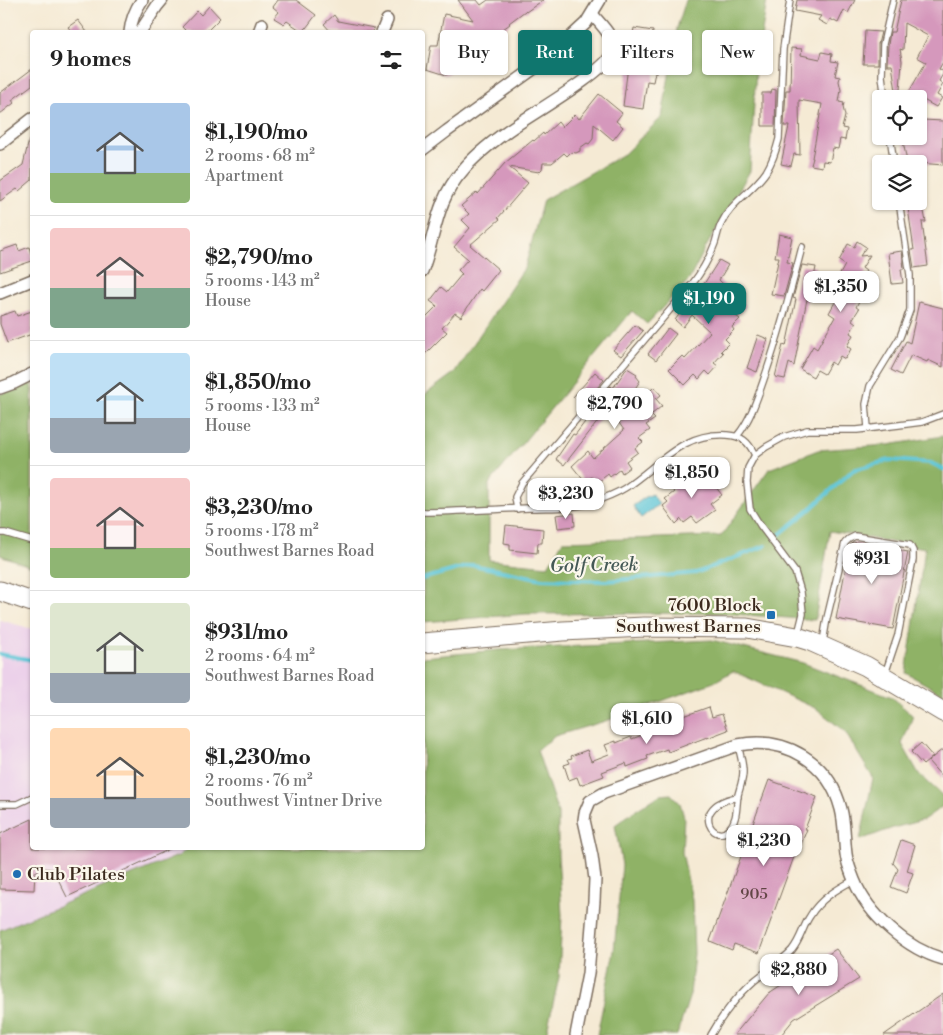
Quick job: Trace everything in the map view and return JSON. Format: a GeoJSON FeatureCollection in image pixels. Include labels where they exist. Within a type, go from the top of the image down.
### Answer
{"type":"FeatureCollection","features":[{"type":"Feature","properties":{"kind":"main road"},"geometry":{"type":"LineString","coordinates":[[0,592],[30,601]]}},
{"type":"Feature","properties":{"kind":"main road"},"geometry":{"type":"LineString","coordinates":[[425,643],[563,631],[644,627],[747,628],[810,640],[884,676],[943,712]]}},
{"type":"Feature","properties":{"kind":"street"},"geometry":{"type":"LineString","coordinates":[[130,30],[132,20],[142,0]]}},
{"type":"Feature","properties":{"kind":"street"},"geometry":{"type":"LineString","coordinates":[[141,30],[162,0]]}},
{"type":"Feature","properties":{"kind":"street"},"geometry":{"type":"LineString","coordinates":[[425,148],[548,59],[586,23],[600,0]]}},
{"type":"Feature","properties":{"kind":"street"},"geometry":{"type":"LineString","coordinates":[[425,264],[440,206],[461,171],[477,155],[507,132],[576,86],[608,60],[613,52],[613,42],[592,14]]}},
{"type":"Feature","properties":{"kind":"street"},"geometry":{"type":"LineString","coordinates":[[383,30],[387,20]]}},
{"type":"Feature","properties":{"kind":"street"},"geometry":{"type":"LineString","coordinates":[[0,144],[30,121]]}},
{"type":"Feature","properties":{"kind":"street"},"geometry":{"type":"LineString","coordinates":[[0,293],[30,281]]}},
{"type":"Feature","properties":{"kind":"street"},"geometry":{"type":"LineString","coordinates":[[0,388],[14,384],[30,375]]}},
{"type":"Feature","properties":{"kind":"street"},"geometry":{"type":"LineString","coordinates":[[576,1035],[588,974],[595,879],[584,820],[586,807],[590,801],[604,794],[738,745],[765,743],[781,746],[805,757],[822,771],[833,787],[841,808],[845,829],[846,856],[862,896],[878,917],[913,946],[943,959]]}},
{"type":"Feature","properties":{"kind":"lane"},"geometry":{"type":"LineString","coordinates":[[517,509],[515,497],[522,483],[693,284],[708,259],[715,244],[720,224],[725,216],[766,171],[776,152],[779,139],[783,49],[790,0]]}},
{"type":"Feature","properties":{"kind":"lane"},"geometry":{"type":"LineString","coordinates":[[884,90],[882,76],[883,44],[893,0]]}},
{"type":"Feature","properties":{"kind":"lane"},"geometry":{"type":"LineString","coordinates":[[868,428],[866,404],[870,386],[900,337],[910,310],[910,275],[900,210]]}},
{"type":"Feature","properties":{"kind":"lane"},"geometry":{"type":"LineString","coordinates":[[736,436],[743,428],[760,391],[779,335],[802,247]]}},
{"type":"Feature","properties":{"kind":"lane"},"geometry":{"type":"LineString","coordinates":[[797,637],[802,614],[801,592],[795,572],[750,509],[747,483],[748,468],[755,455],[784,437],[807,430],[857,430],[922,422],[943,414]]}},
{"type":"Feature","properties":{"kind":"lane"},"geometry":{"type":"LineString","coordinates":[[425,512],[561,508],[588,503],[613,495],[682,444],[719,434],[736,436],[750,445],[755,455]]}},
{"type":"Feature","properties":{"kind":"lane"},"geometry":{"type":"LineString","coordinates":[[0,533],[30,540]]}},
{"type":"Feature","properties":{"kind":"lane"},"geometry":{"type":"LineString","coordinates":[[822,646],[845,543],[855,536],[910,545],[914,551],[914,560],[898,635],[884,676]]}},
{"type":"Feature","properties":{"kind":"lane"},"geometry":{"type":"LineString","coordinates":[[738,745],[743,771],[736,817],[729,829],[721,834],[713,831],[709,821],[710,814],[721,802],[738,797]]}},
{"type":"Feature","properties":{"kind":"lane"},"geometry":{"type":"LineString","coordinates":[[0,804],[17,804],[30,798]]}},
{"type":"Feature","properties":{"kind":"lane"},"geometry":{"type":"LineString","coordinates":[[711,1035],[719,1021],[751,983],[791,951],[816,906],[839,888],[854,880]]}},
{"type":"Feature","properties":{"kind":"shaded area"},"geometry":{"type":"Polygon","coordinates":[[[0,620],[30,628],[30,850],[185,850],[180,855],[0,932],[0,620]]]}},
{"type":"Feature","properties":{"kind":"green space"},"geometry":{"type":"Polygon","coordinates":[[[686,0],[767,0],[762,30],[702,30],[702,75],[756,75],[750,171],[689,280],[647,324],[632,311],[489,484],[489,560],[548,566],[563,541],[721,536],[769,469],[818,450],[888,445],[943,436],[943,694],[906,673],[925,548],[830,531],[815,620],[720,613],[526,614],[425,622],[425,395],[454,373],[525,267],[543,200],[624,154],[662,117],[669,75],[692,75],[692,30],[677,30],[686,0]]]}},
{"type":"Feature","properties":{"kind":"green space"},"geometry":{"type":"Polygon","coordinates":[[[30,384],[30,566],[0,555],[0,394],[30,384]]]}},
{"type":"Feature","properties":{"kind":"green space"},"geometry":{"type":"Polygon","coordinates":[[[712,640],[803,663],[892,697],[913,716],[902,744],[919,774],[943,796],[943,806],[923,820],[860,840],[873,778],[845,732],[817,709],[733,671],[714,682],[612,719],[555,736],[537,750],[558,813],[558,855],[562,915],[559,977],[546,1035],[0,1035],[0,930],[180,855],[185,850],[425,850],[425,657],[498,650],[712,640]]]}},
{"type":"Feature","properties":{"kind":"green space"},"geometry":{"type":"Polygon","coordinates":[[[671,794],[680,803],[684,817],[682,852],[692,900],[694,953],[690,995],[677,1035],[597,1035],[614,951],[622,865],[615,825],[660,795],[671,794]]]}},
{"type":"Feature","properties":{"kind":"water"},"geometry":{"type":"Polygon","coordinates":[[[652,494],[659,504],[641,518],[633,506],[652,494]]]}},
{"type":"Feature","properties":{"kind":"building"},"geometry":{"type":"Polygon","coordinates":[[[278,0],[296,0],[316,15],[305,30],[300,30],[287,21],[284,24],[274,18],[279,12],[273,7],[278,0]]]}},
{"type":"Feature","properties":{"kind":"building"},"geometry":{"type":"Polygon","coordinates":[[[458,0],[477,0],[481,5],[488,0],[543,0],[525,11],[502,30],[441,30],[444,14],[473,20],[458,0]]]}},
{"type":"Feature","properties":{"kind":"building"},"geometry":{"type":"Polygon","coordinates":[[[797,0],[855,0],[848,13],[844,10],[838,23],[830,19],[827,25],[818,20],[821,16],[795,11],[797,0]]]}},
{"type":"Feature","properties":{"kind":"building"},"geometry":{"type":"Polygon","coordinates":[[[901,0],[943,0],[943,62],[939,69],[943,71],[943,74],[939,81],[943,84],[937,95],[942,98],[936,107],[927,102],[927,90],[910,90],[926,62],[917,57],[928,36],[904,23],[903,50],[900,49],[902,61],[900,90],[896,90],[892,65],[887,65],[890,32],[894,32],[901,0]]]}},
{"type":"Feature","properties":{"kind":"building"},"geometry":{"type":"Polygon","coordinates":[[[209,6],[220,18],[208,30],[185,30],[182,27],[197,11],[201,15],[209,6]]]}},
{"type":"Feature","properties":{"kind":"building"},"geometry":{"type":"Polygon","coordinates":[[[334,15],[338,21],[374,28],[374,30],[329,30],[324,24],[334,15]]]}},
{"type":"Feature","properties":{"kind":"building"},"geometry":{"type":"Polygon","coordinates":[[[78,20],[86,30],[70,30],[68,27],[78,20]]]}},
{"type":"Feature","properties":{"kind":"building"},"geometry":{"type":"Polygon","coordinates":[[[865,31],[881,32],[878,44],[878,64],[863,64],[865,31]]]}},
{"type":"Feature","properties":{"kind":"building"},"geometry":{"type":"Polygon","coordinates":[[[440,35],[440,73],[427,69],[431,45],[438,45],[440,35]]]}},
{"type":"Feature","properties":{"kind":"building"},"geometry":{"type":"Polygon","coordinates":[[[791,48],[802,49],[801,55],[820,59],[822,52],[832,54],[831,61],[838,62],[835,76],[840,77],[841,90],[839,102],[844,103],[845,116],[842,128],[847,129],[845,140],[840,139],[838,149],[833,148],[830,162],[823,161],[822,167],[811,165],[822,104],[799,100],[800,155],[794,154],[791,166],[781,164],[789,126],[784,126],[786,90],[790,90],[791,48]]]}},
{"type":"Feature","properties":{"kind":"building"},"geometry":{"type":"Polygon","coordinates":[[[30,70],[30,86],[12,100],[14,103],[0,114],[0,93],[30,70]]]}},
{"type":"Feature","properties":{"kind":"building"},"geometry":{"type":"Polygon","coordinates":[[[627,75],[654,75],[653,82],[647,81],[643,109],[623,106],[627,75]]]}},
{"type":"Feature","properties":{"kind":"building"},"geometry":{"type":"Polygon","coordinates":[[[772,89],[776,90],[775,126],[762,126],[762,93],[771,93],[772,89]]]}},
{"type":"Feature","properties":{"kind":"building"},"geometry":{"type":"Polygon","coordinates":[[[599,94],[622,113],[616,121],[623,127],[613,140],[594,124],[593,139],[589,144],[587,143],[576,153],[571,152],[567,156],[564,153],[552,163],[543,163],[542,169],[539,172],[509,167],[528,183],[498,218],[500,219],[470,245],[499,270],[482,291],[480,289],[461,317],[455,313],[442,328],[447,332],[425,354],[425,318],[437,306],[430,301],[441,287],[447,292],[462,274],[458,270],[468,259],[454,247],[470,228],[462,220],[469,214],[461,206],[477,192],[478,194],[505,163],[533,140],[543,133],[544,135],[558,122],[562,127],[575,114],[579,119],[599,94]]]}},
{"type":"Feature","properties":{"kind":"building"},"geometry":{"type":"Polygon","coordinates":[[[927,120],[943,121],[943,165],[927,164],[927,155],[906,155],[904,145],[927,145],[927,120]]]}},
{"type":"Feature","properties":{"kind":"building"},"geometry":{"type":"Polygon","coordinates":[[[30,140],[30,182],[19,191],[17,189],[0,201],[0,181],[23,165],[30,140]]]}},
{"type":"Feature","properties":{"kind":"building"},"geometry":{"type":"Polygon","coordinates":[[[908,210],[924,210],[926,222],[922,222],[928,266],[914,268],[911,250],[914,250],[908,210]]]}},
{"type":"Feature","properties":{"kind":"building"},"geometry":{"type":"Polygon","coordinates":[[[779,234],[792,237],[787,262],[793,263],[784,296],[771,294],[779,257],[775,257],[779,234]]]}},
{"type":"Feature","properties":{"kind":"building"},"geometry":{"type":"Polygon","coordinates":[[[857,241],[866,247],[860,256],[870,255],[862,268],[866,271],[860,281],[871,287],[858,289],[861,289],[857,295],[861,297],[856,307],[859,309],[852,320],[856,323],[850,333],[853,335],[847,346],[851,349],[845,359],[840,356],[835,365],[831,362],[824,374],[817,370],[813,377],[800,369],[813,346],[817,349],[835,317],[829,313],[841,291],[833,287],[845,265],[839,261],[848,244],[854,247],[857,241]]]}},
{"type":"Feature","properties":{"kind":"building"},"geometry":{"type":"Polygon","coordinates":[[[17,245],[19,251],[29,247],[30,262],[0,272],[0,251],[17,245]]]}},
{"type":"Feature","properties":{"kind":"building"},"geometry":{"type":"Polygon","coordinates":[[[902,251],[904,269],[901,269],[903,283],[892,284],[888,253],[902,251]]]}},
{"type":"Feature","properties":{"kind":"building"},"geometry":{"type":"Polygon","coordinates":[[[719,260],[728,265],[719,280],[746,306],[736,316],[740,319],[732,327],[734,330],[725,339],[729,343],[721,351],[723,353],[714,363],[718,366],[710,375],[706,371],[699,379],[695,375],[685,385],[669,369],[682,356],[685,359],[710,332],[692,315],[683,327],[675,320],[695,294],[697,295],[719,260]]]}},
{"type":"Feature","properties":{"kind":"building"},"geometry":{"type":"Polygon","coordinates":[[[802,265],[816,267],[810,299],[807,299],[794,366],[789,363],[785,379],[775,377],[783,345],[786,346],[796,299],[793,298],[802,265]]]}},
{"type":"Feature","properties":{"kind":"building"},"geometry":{"type":"Polygon","coordinates":[[[919,302],[943,308],[943,367],[911,355],[901,375],[891,370],[906,341],[910,343],[919,302]]]}},
{"type":"Feature","properties":{"kind":"building"},"geometry":{"type":"Polygon","coordinates":[[[15,311],[17,316],[30,312],[30,335],[7,343],[0,324],[0,316],[15,311]]]}},
{"type":"Feature","properties":{"kind":"building"},"geometry":{"type":"Polygon","coordinates":[[[635,325],[643,331],[621,356],[613,350],[635,325]]]}},
{"type":"Feature","properties":{"kind":"building"},"geometry":{"type":"Polygon","coordinates":[[[668,328],[676,334],[656,360],[648,354],[668,328]]]}},
{"type":"Feature","properties":{"kind":"building"},"geometry":{"type":"Polygon","coordinates":[[[758,335],[768,339],[757,372],[747,368],[758,335]]]}},
{"type":"Feature","properties":{"kind":"building"},"geometry":{"type":"Polygon","coordinates":[[[627,368],[637,374],[636,376],[640,381],[634,390],[642,397],[654,387],[661,395],[656,399],[662,406],[651,415],[655,419],[646,425],[650,430],[639,438],[643,442],[635,448],[638,452],[626,461],[630,467],[622,473],[620,469],[610,477],[608,474],[597,483],[592,477],[585,482],[572,466],[588,451],[593,458],[624,430],[619,423],[633,410],[616,398],[564,465],[556,459],[573,434],[575,435],[591,414],[589,412],[611,386],[613,388],[627,368]]]}},
{"type":"Feature","properties":{"kind":"building"},"geometry":{"type":"Polygon","coordinates":[[[595,372],[604,380],[582,405],[573,397],[595,372]]]}},
{"type":"Feature","properties":{"kind":"building"},"geometry":{"type":"Polygon","coordinates":[[[703,471],[722,495],[710,504],[715,510],[697,523],[692,517],[684,523],[681,519],[676,524],[663,506],[668,502],[665,499],[674,492],[671,488],[691,474],[694,478],[703,471]]]}},
{"type":"Feature","properties":{"kind":"building"},"geometry":{"type":"Polygon","coordinates":[[[574,513],[575,526],[558,528],[556,515],[574,513]]]}},
{"type":"Feature","properties":{"kind":"building"},"geometry":{"type":"Polygon","coordinates":[[[506,525],[543,529],[542,543],[538,543],[537,553],[510,550],[510,544],[504,543],[506,525]]]}},
{"type":"Feature","properties":{"kind":"building"},"geometry":{"type":"Polygon","coordinates":[[[853,542],[908,552],[893,629],[836,619],[850,545],[853,542]]]}},
{"type":"Feature","properties":{"kind":"building"},"geometry":{"type":"Polygon","coordinates":[[[709,707],[712,717],[722,714],[728,730],[668,752],[667,749],[647,756],[648,759],[627,767],[626,763],[602,772],[604,776],[580,785],[577,777],[569,780],[564,765],[570,763],[568,759],[572,758],[571,756],[587,750],[591,761],[609,754],[605,745],[631,737],[632,739],[652,731],[650,728],[709,707]]]}},
{"type":"Feature","properties":{"kind":"building"},"geometry":{"type":"Polygon","coordinates":[[[921,743],[933,757],[923,765],[911,752],[921,743]]]}},
{"type":"Feature","properties":{"kind":"building"},"geometry":{"type":"Polygon","coordinates":[[[943,749],[943,778],[928,761],[943,749]]]}},
{"type":"Feature","properties":{"kind":"building"},"geometry":{"type":"Polygon","coordinates":[[[769,780],[817,797],[805,829],[807,829],[800,847],[798,846],[759,953],[734,944],[732,950],[710,941],[769,780]]]}},
{"type":"Feature","properties":{"kind":"building"},"geometry":{"type":"Polygon","coordinates":[[[30,820],[30,850],[168,850],[67,897],[53,869],[43,868],[35,872],[34,890],[0,889],[0,834],[30,820]]]}},
{"type":"Feature","properties":{"kind":"building"},"geometry":{"type":"Polygon","coordinates":[[[901,840],[915,845],[907,871],[913,873],[906,893],[891,887],[898,869],[893,863],[901,840]]]}},
{"type":"Feature","properties":{"kind":"building"},"geometry":{"type":"Polygon","coordinates":[[[836,949],[859,979],[794,1019],[781,1035],[734,1035],[769,993],[836,949]]]}},
{"type":"Feature","properties":{"kind":"building"},"geometry":{"type":"Polygon","coordinates":[[[943,994],[943,1035],[884,1035],[943,994]]]}},
{"type":"Feature","properties":{"kind":"waterway","name":"Golf Creek"},"geometry":{"type":"LineString","coordinates":[[780,534],[853,470],[890,460],[931,463],[943,469]]}},
{"type":"Feature","properties":{"kind":"waterway","name":"Golf Creek"},"geometry":{"type":"LineString","coordinates":[[425,578],[473,565],[542,579],[606,581],[696,573],[765,546]]}},
{"type":"Feature","properties":{"kind":"waterway","name":"Golf Creek"},"geometry":{"type":"LineString","coordinates":[[0,654],[30,660]]}},
{"type":"Feature","properties":{"kind":"place","name":"7600 Block Southwest Barnes"},"geometry":{"type":"Point","coordinates":[771,615]}},
{"type":"Feature","properties":{"kind":"place","name":"Club Pilates"},"geometry":{"type":"Point","coordinates":[17,874]}}]}
